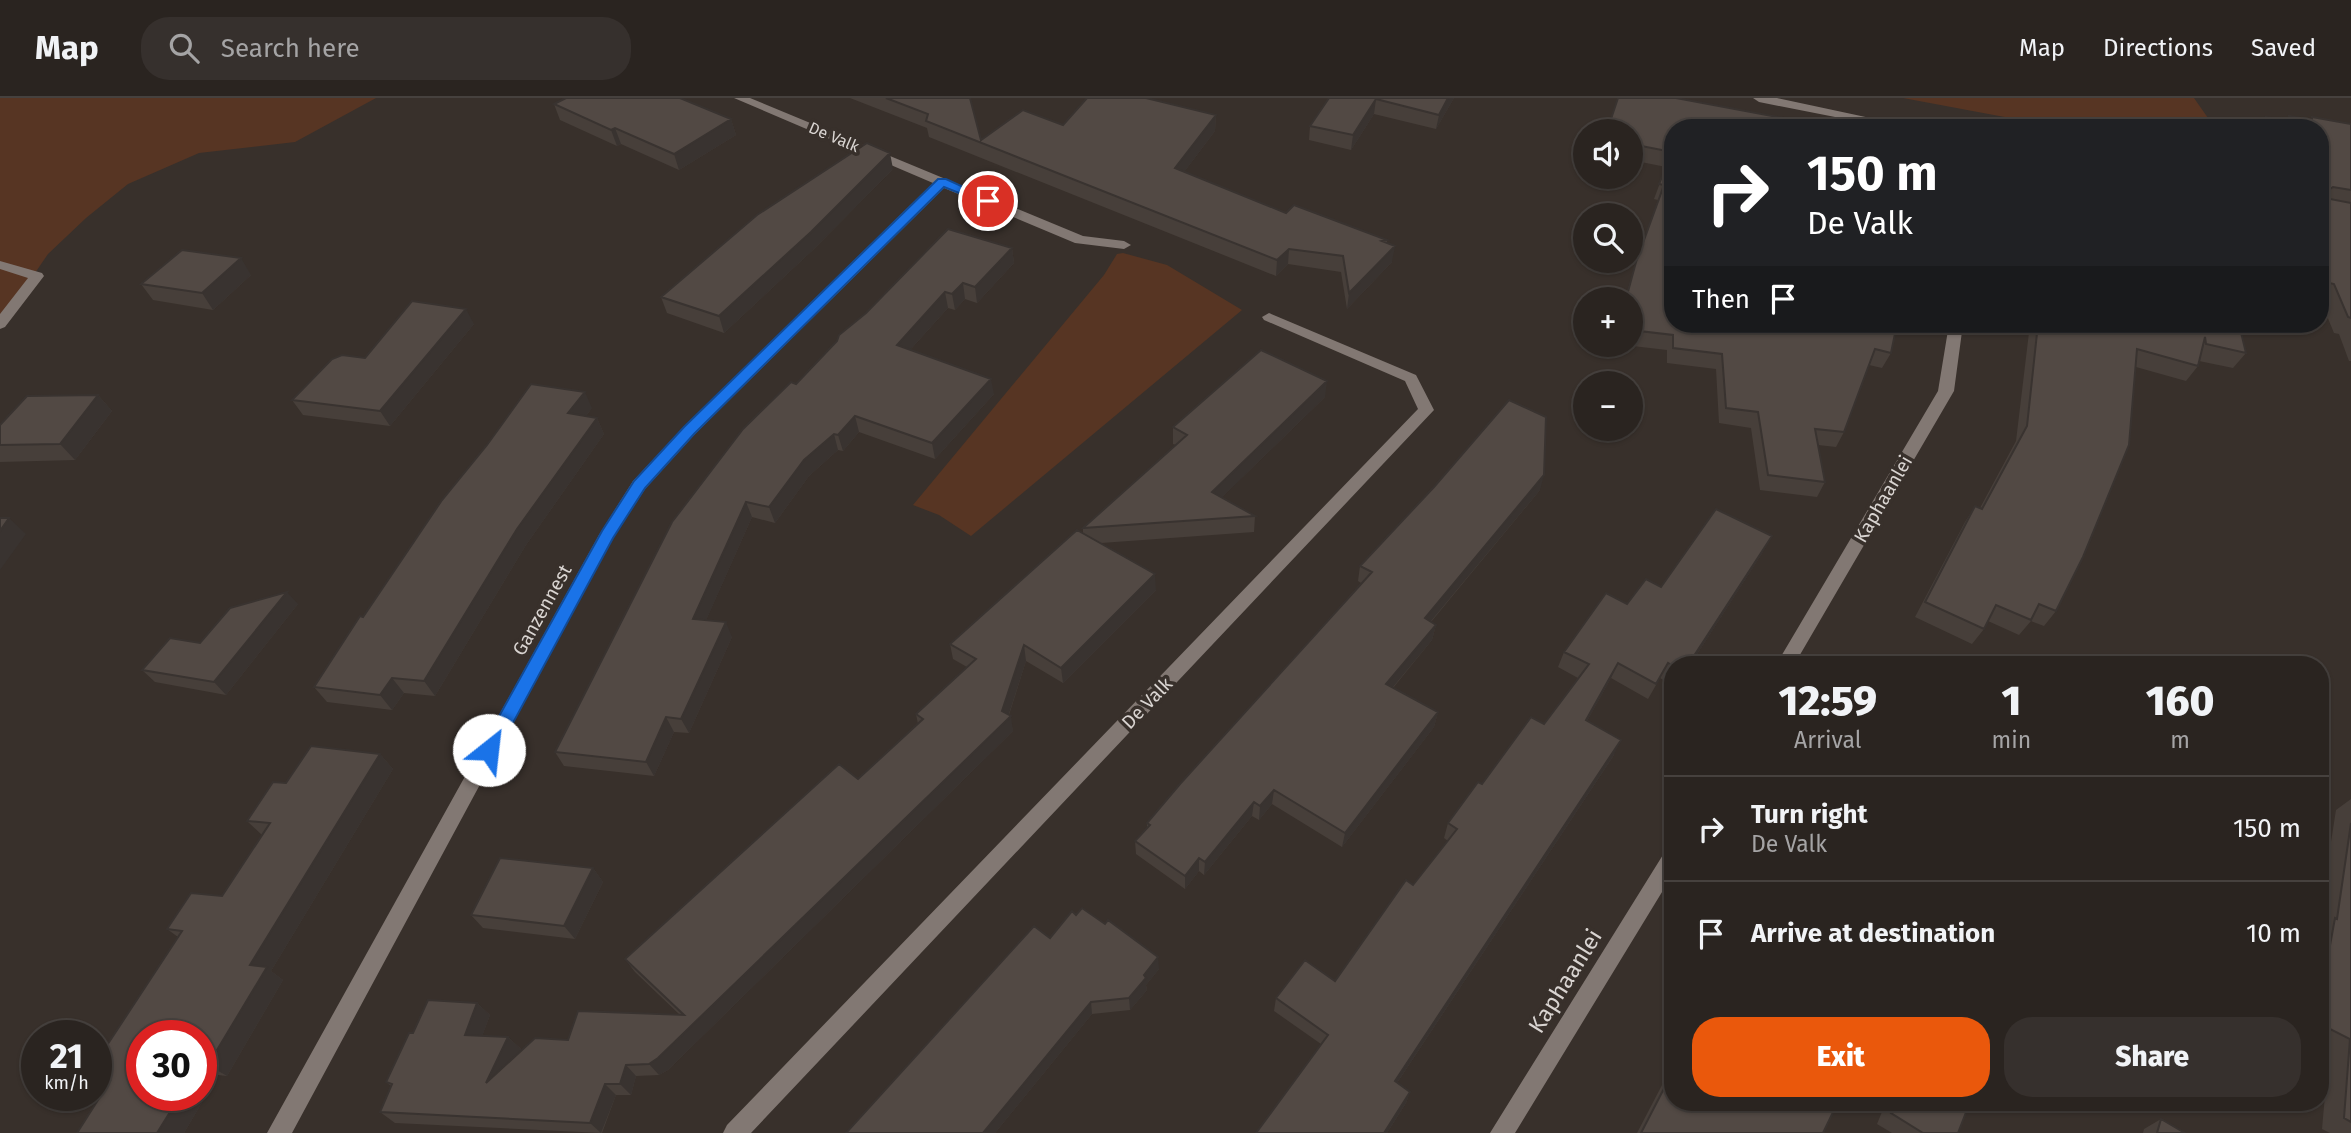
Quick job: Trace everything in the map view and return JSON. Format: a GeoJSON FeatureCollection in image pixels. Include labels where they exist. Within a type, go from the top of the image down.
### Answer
{"type":"FeatureCollection","features":[{"type":"Feature","properties":{"kind":"street","name":"De Valk"},"geometry":{"type":"LineString","coordinates":[[740,98],[1080,240],[1124,245]]}},
{"type":"Feature","properties":{"kind":"street"},"geometry":{"type":"LineString","coordinates":[[1759,98],[1865,119]]}},
{"type":"Feature","properties":{"kind":"street","name":"Ganzennest"},"geometry":{"type":"LineString","coordinates":[[279,1133],[607,535],[639,485],[689,431],[942,182]]}},
{"type":"Feature","properties":{"kind":"street"},"geometry":{"type":"LineString","coordinates":[[0,265],[37,276],[0,324]]}},
{"type":"Feature","properties":{"kind":"street","name":"De Valk"},"geometry":{"type":"LineString","coordinates":[[735,1133],[1426,410],[1410,378],[1269,317]]}},
{"type":"Feature","properties":{"kind":"street","name":"Kaphaanlei"},"geometry":{"type":"LineString","coordinates":[[1790,656],[1946,391],[1955,333]]}},
{"type":"Feature","properties":{"kind":"street","name":"Kaphaanlei"},"geometry":{"type":"LineString","coordinates":[[1503,1133],[1664,871]]}},
{"type":"Feature","properties":{"kind":"shaded area"},"geometry":{"type":"Polygon","coordinates":[[[0,98],[376,98],[295,142],[199,153],[128,184],[48,254],[0,324],[0,98]]]}},
{"type":"Feature","properties":{"kind":"shaded area"},"geometry":{"type":"Polygon","coordinates":[[[1903,98],[2194,98],[2209,119],[2015,119],[1903,98]]]}},
{"type":"Feature","properties":{"kind":"shaded area"},"geometry":{"type":"Polygon","coordinates":[[[1123,253],[1167,265],[1242,310],[971,536],[939,515],[913,505],[1104,275],[1117,254],[1123,253]]]}},
{"type":"Feature","properties":{"kind":"building"},"geometry":{"type":"Polygon","coordinates":[[[566,98],[680,98],[731,119],[674,154],[554,104],[566,98]]]}},
{"type":"Feature","properties":{"kind":"building"},"geometry":{"type":"Polygon","coordinates":[[[886,98],[970,98],[981,140],[1023,110],[1063,125],[1087,98],[1146,98],[1216,115],[1175,168],[1286,213],[1294,205],[1387,240],[1382,241],[1395,246],[1349,293],[1343,256],[1289,249],[1277,260],[926,121],[928,114],[886,98]]]}},
{"type":"Feature","properties":{"kind":"building"},"geometry":{"type":"Polygon","coordinates":[[[1329,98],[1448,98],[1439,115],[1376,99],[1353,135],[1310,126],[1329,98]]]}},
{"type":"Feature","properties":{"kind":"building"},"geometry":{"type":"Polygon","coordinates":[[[1618,98],[1676,98],[1788,119],[1664,119],[1664,150],[1643,146],[1643,119],[1611,119],[1618,98]]]}},
{"type":"Feature","properties":{"kind":"building"},"geometry":{"type":"Polygon","coordinates":[[[2329,120],[2351,124],[2351,190],[2333,187],[2330,189],[2330,199],[2351,203],[2351,318],[2348,317],[2334,284],[2329,283],[2329,120]]]}},
{"type":"Feature","properties":{"kind":"building"},"geometry":{"type":"Polygon","coordinates":[[[867,143],[890,153],[811,232],[719,316],[661,297],[757,215],[867,143]]]}},
{"type":"Feature","properties":{"kind":"building"},"geometry":{"type":"Polygon","coordinates":[[[1664,172],[1664,185],[1659,184],[1664,172]]]}},
{"type":"Feature","properties":{"kind":"building"},"geometry":{"type":"Polygon","coordinates":[[[1664,185],[1664,333],[1895,333],[1891,353],[1875,349],[1844,432],[1815,429],[1825,482],[1768,475],[1758,412],[1726,408],[1722,354],[1673,348],[1673,335],[1643,331],[1643,287],[1629,287],[1633,273],[1643,273],[1643,243],[1664,185]]]}},
{"type":"Feature","properties":{"kind":"building"},"geometry":{"type":"Polygon","coordinates":[[[948,229],[1012,248],[975,287],[963,283],[952,294],[945,292],[897,345],[991,379],[932,443],[855,416],[838,435],[834,434],[804,460],[769,507],[746,502],[693,619],[726,622],[681,719],[666,717],[646,762],[555,752],[672,522],[743,429],[791,382],[796,384],[837,341],[839,335],[866,313],[948,229]]]}},
{"type":"Feature","properties":{"kind":"building"},"geometry":{"type":"Polygon","coordinates":[[[182,250],[241,258],[202,293],[141,284],[182,250]]]}},
{"type":"Feature","properties":{"kind":"building"},"geometry":{"type":"Polygon","coordinates":[[[412,301],[466,309],[380,411],[292,400],[332,359],[342,355],[365,358],[412,301]]]}},
{"type":"Feature","properties":{"kind":"building"},"geometry":{"type":"Polygon","coordinates":[[[2037,333],[2241,333],[2246,353],[2206,344],[2205,337],[2198,366],[2137,349],[2129,445],[2083,557],[2056,611],[2039,604],[2031,620],[1996,605],[1984,629],[1925,602],[1975,506],[1982,509],[2027,426],[2037,333]]]}},
{"type":"Feature","properties":{"kind":"building"},"geometry":{"type":"Polygon","coordinates":[[[1261,350],[1327,381],[1212,492],[1255,516],[1083,528],[1187,435],[1173,427],[1261,350]]]}},
{"type":"Feature","properties":{"kind":"building"},"geometry":{"type":"Polygon","coordinates":[[[531,384],[585,392],[568,413],[597,418],[517,529],[424,681],[392,678],[380,695],[314,687],[360,616],[363,617],[442,500],[487,445],[531,384]]]}},
{"type":"Feature","properties":{"kind":"building"},"geometry":{"type":"Polygon","coordinates":[[[98,395],[60,444],[0,445],[0,425],[27,396],[98,395]]]}},
{"type":"Feature","properties":{"kind":"building"},"geometry":{"type":"Polygon","coordinates":[[[1509,400],[1546,417],[1544,475],[1425,618],[1436,625],[1386,684],[1438,712],[1345,833],[1274,790],[1260,806],[1254,802],[1205,862],[1199,858],[1185,876],[1135,841],[1180,784],[1372,572],[1360,566],[1434,487],[1509,400]]]}},
{"type":"Feature","properties":{"kind":"building"},"geometry":{"type":"Polygon","coordinates":[[[1716,509],[1772,536],[1694,656],[1664,656],[1664,670],[1656,684],[1618,663],[1586,720],[1621,740],[1395,1081],[1410,1092],[1384,1133],[1256,1133],[1328,1035],[1276,998],[1305,960],[1335,981],[1406,880],[1413,885],[1457,829],[1448,823],[1478,782],[1482,784],[1531,717],[1544,724],[1589,664],[1564,652],[1606,593],[1627,604],[1646,579],[1661,587],[1716,509]]]}},
{"type":"Feature","properties":{"kind":"building"},"geometry":{"type":"Polygon","coordinates":[[[0,518],[9,518],[0,531],[0,518]]]}},
{"type":"Feature","properties":{"kind":"building"},"geometry":{"type":"Polygon","coordinates":[[[1077,530],[1155,574],[1061,668],[1024,645],[1002,711],[1011,716],[658,1058],[649,1064],[626,1065],[620,1084],[605,1084],[590,1123],[380,1112],[392,1084],[386,1082],[428,1000],[477,1003],[465,1035],[508,1037],[486,1083],[535,1038],[568,1040],[578,1011],[684,1015],[625,959],[839,764],[858,779],[923,719],[916,714],[976,659],[950,644],[1077,530]]]}},
{"type":"Feature","properties":{"kind":"building"},"geometry":{"type":"Polygon","coordinates":[[[287,592],[214,682],[142,670],[170,638],[200,643],[230,608],[287,592]]]}},
{"type":"Feature","properties":{"kind":"building"},"geometry":{"type":"Polygon","coordinates":[[[311,746],[380,754],[250,965],[267,967],[217,1050],[217,1020],[126,1020],[126,1111],[171,1111],[157,1133],[77,1133],[91,1111],[112,1111],[112,1038],[182,931],[167,929],[191,893],[222,896],[270,823],[247,821],[273,782],[286,783],[311,746]]]}},
{"type":"Feature","properties":{"kind":"building"},"geometry":{"type":"Polygon","coordinates":[[[2351,823],[2351,1122],[2344,1118],[2350,1039],[2329,1028],[2329,951],[2335,918],[2337,919],[2351,823]]]}},
{"type":"Feature","properties":{"kind":"building"},"geometry":{"type":"Polygon","coordinates":[[[500,858],[593,868],[564,926],[471,915],[500,858]]]}},
{"type":"Feature","properties":{"kind":"building"},"geometry":{"type":"Polygon","coordinates":[[[1082,908],[1105,924],[1108,920],[1158,957],[1144,975],[1146,978],[1129,998],[1091,1002],[983,1133],[846,1133],[1034,926],[1050,938],[1072,911],[1076,915],[1082,908]]]}},
{"type":"Feature","properties":{"kind":"building"},"geometry":{"type":"Polygon","coordinates":[[[1664,1088],[1664,1111],[1834,1111],[1823,1133],[1641,1133],[1664,1088]]]}},
{"type":"Feature","properties":{"kind":"building"},"geometry":{"type":"Polygon","coordinates":[[[1967,1111],[1958,1133],[1923,1133],[1891,1113],[1967,1111]]]}},
{"type":"Feature","properties":{"kind":"building"},"geometry":{"type":"Polygon","coordinates":[[[2161,1119],[2185,1133],[2157,1133],[2161,1119]]]}},
{"type":"Feature","properties":{"kind":"route"},"geometry":{"type":"LineString","coordinates":[[489,750],[607,535],[639,485],[689,431],[942,182],[988,201]]}}]}
